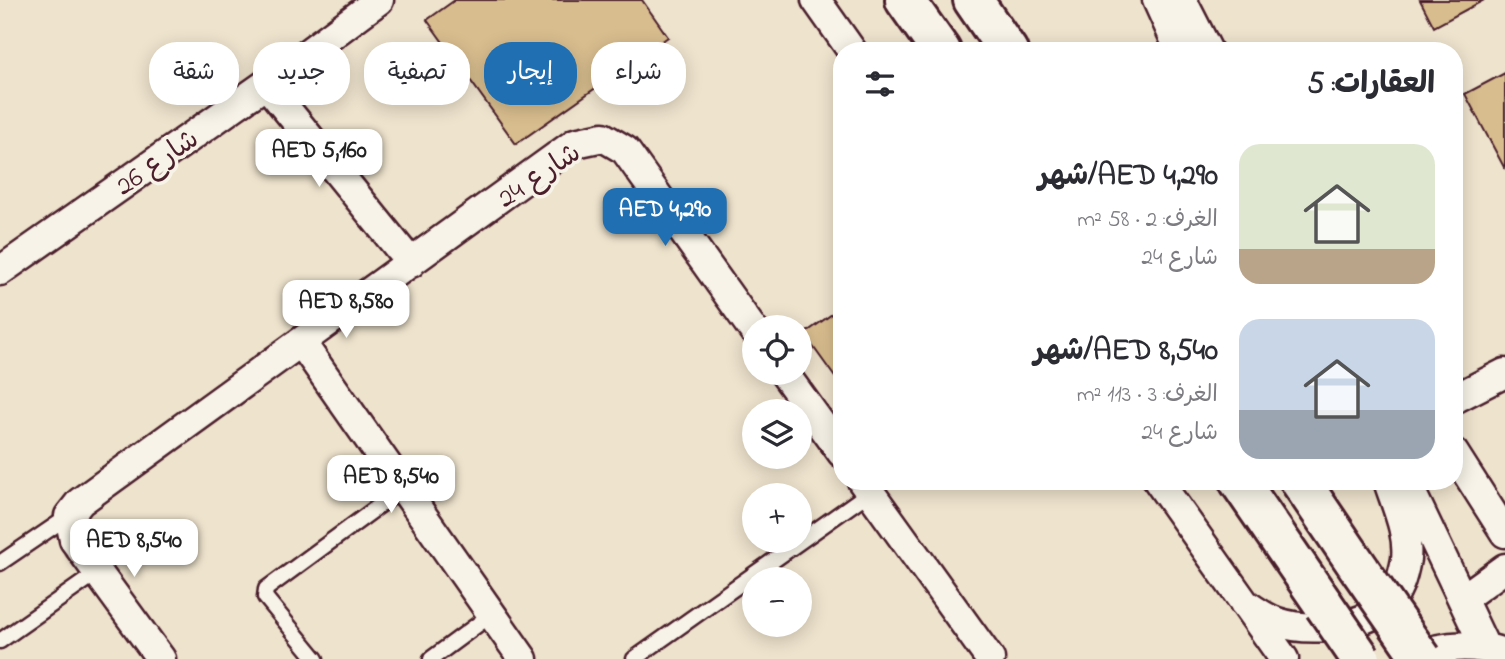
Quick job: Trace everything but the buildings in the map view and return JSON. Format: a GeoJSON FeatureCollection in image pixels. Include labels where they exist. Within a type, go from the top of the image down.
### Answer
{"type":"FeatureCollection","features":[{"type":"Feature","properties":{"kind":"highway"},"geometry":{"type":"LineString","coordinates":[[905,0],[934,42]]}},
{"type":"Feature","properties":{"kind":"highway"},"geometry":{"type":"LineString","coordinates":[[973,0],[1002,42]]}},
{"type":"Feature","properties":{"kind":"highway"},"geometry":{"type":"LineString","coordinates":[[1244,490],[1361,659]]}},
{"type":"Feature","properties":{"kind":"highway"},"geometry":{"type":"LineString","coordinates":[[1306,490],[1422,659]]}},
{"type":"Feature","properties":{"kind":"street","name":"شارع 26"},"geometry":{"type":"LineString","coordinates":[[322,42],[379,0]]}},
{"type":"Feature","properties":{"kind":"street"},"geometry":{"type":"LineString","coordinates":[[816,0],[846,42]]}},
{"type":"Feature","properties":{"kind":"street"},"geometry":{"type":"LineString","coordinates":[[1157,0],[1176,42]]}},
{"type":"Feature","properties":{"kind":"street"},"geometry":{"type":"LineString","coordinates":[[1182,0],[1203,42]]}},
{"type":"Feature","properties":{"kind":"street","name":"شارع 26"},"geometry":{"type":"LineString","coordinates":[[0,271],[253,93]]}},
{"type":"Feature","properties":{"kind":"street"},"geometry":{"type":"LineString","coordinates":[[283,105],[411,264]]}},
{"type":"Feature","properties":{"kind":"street","name":"شارع 24"},"geometry":{"type":"LineString","coordinates":[[69,516],[80,502],[575,143],[603,137],[625,150],[743,315]]}},
{"type":"Feature","properties":{"kind":"street"},"geometry":{"type":"LineString","coordinates":[[301,342],[523,659]]}},
{"type":"Feature","properties":{"kind":"street"},"geometry":{"type":"LineString","coordinates":[[1463,394],[1505,373]]}},
{"type":"Feature","properties":{"kind":"street"},"geometry":{"type":"LineString","coordinates":[[794,385],[833,440]]}},
{"type":"Feature","properties":{"kind":"street"},"geometry":{"type":"LineString","coordinates":[[1463,467],[1505,533]]}},
{"type":"Feature","properties":{"kind":"street"},"geometry":{"type":"LineString","coordinates":[[869,490],[990,659]]}},
{"type":"Feature","properties":{"kind":"street"},"geometry":{"type":"LineString","coordinates":[[1164,490],[1284,659]]}},
{"type":"Feature","properties":{"kind":"street"},"geometry":{"type":"LineString","coordinates":[[1244,603],[1275,621],[1312,628],[1364,619],[1385,606],[1400,584],[1406,558],[1406,542],[1391,490]]}},
{"type":"Feature","properties":{"kind":"street"},"geometry":{"type":"LineString","coordinates":[[1410,490],[1462,599],[1495,650]]}},
{"type":"Feature","properties":{"kind":"street"},"geometry":{"type":"LineString","coordinates":[[69,516],[74,540],[161,659]]}},
{"type":"Feature","properties":{"kind":"street"},"geometry":{"type":"LineString","coordinates":[[1462,599],[1505,568]]}},
{"type":"Feature","properties":{"kind":"street"},"geometry":{"type":"LineString","coordinates":[[1411,659],[1423,653],[1454,646],[1495,650]]}},
{"type":"Feature","properties":{"kind":"lane"},"geometry":{"type":"LineString","coordinates":[[316,659],[265,597],[266,589],[402,489]]}},
{"type":"Feature","properties":{"kind":"lane"},"geometry":{"type":"LineString","coordinates":[[634,659],[861,490]]}},
{"type":"Feature","properties":{"kind":"lane"},"geometry":{"type":"LineString","coordinates":[[0,563],[69,516]]}},
{"type":"Feature","properties":{"kind":"lane"},"geometry":{"type":"LineString","coordinates":[[0,641],[98,572]]}},
{"type":"Feature","properties":{"kind":"lane"},"geometry":{"type":"LineString","coordinates":[[431,659],[492,614]]}}]}
